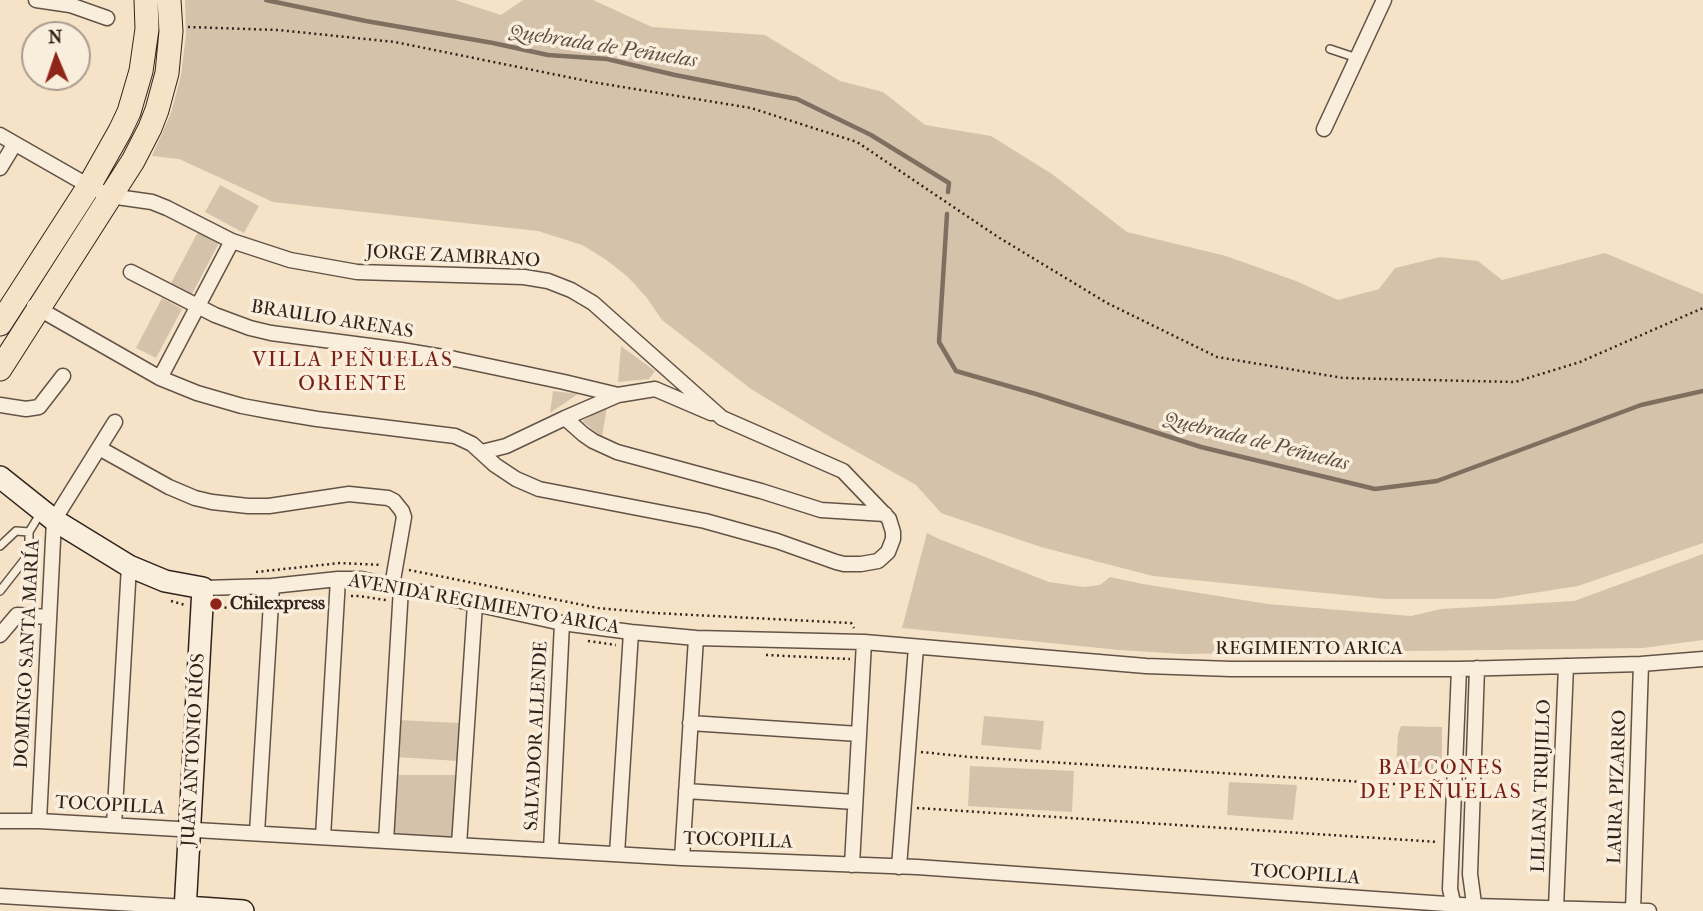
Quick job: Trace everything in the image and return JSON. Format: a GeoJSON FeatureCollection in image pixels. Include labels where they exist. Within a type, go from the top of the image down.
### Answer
{"type":"FeatureCollection","features":[{"type":"Feature","properties":{"kind":"main road"},"geometry":{"type":"LineString","coordinates":[[0,324],[89,186],[129,112],[141,71],[147,29],[146,0]]}},
{"type":"Feature","properties":{"kind":"main road"},"geometry":{"type":"LineString","coordinates":[[0,369],[133,161],[150,128],[163,92],[170,52],[169,0]]}},
{"type":"Feature","properties":{"kind":"main road","name":"AVENIDA REGIMIENTO ARICA"},"geometry":{"type":"LineString","coordinates":[[0,477],[48,515],[129,566],[202,599]]}},
{"type":"Feature","properties":{"kind":"main road","name":"JUAN ANTONIO RÍOS"},"geometry":{"type":"LineString","coordinates":[[186,909],[202,599]]}},
{"type":"Feature","properties":{"kind":"main road"},"geometry":{"type":"LineString","coordinates":[[186,909],[243,911]]}},
{"type":"Feature","properties":{"kind":"street"},"geometry":{"type":"LineString","coordinates":[[36,0],[70,5],[107,18]]}},
{"type":"Feature","properties":{"kind":"street"},"geometry":{"type":"LineString","coordinates":[[1324,129],[1384,0]]}},
{"type":"Feature","properties":{"kind":"street","name":"JORGE ZAMBRANO"},"geometry":{"type":"LineString","coordinates":[[0,135],[110,196],[145,201],[167,208],[232,241],[290,260],[357,272],[524,277],[548,281],[571,290],[593,303],[722,418],[843,471],[885,514]]}},
{"type":"Feature","properties":{"kind":"street"},"geometry":{"type":"LineString","coordinates":[[0,168],[15,145]]}},
{"type":"Feature","properties":{"kind":"street"},"geometry":{"type":"LineString","coordinates":[[160,378],[232,241]]}},
{"type":"Feature","properties":{"kind":"street","name":"BRAULIO ARENAS"},"geometry":{"type":"LineString","coordinates":[[131,272],[232,322],[271,333],[456,359],[618,395]]}},
{"type":"Feature","properties":{"kind":"street"},"geometry":{"type":"LineString","coordinates":[[17,297],[160,378],[197,393],[242,406],[317,419],[455,436],[472,444],[516,479],[539,489],[717,524],[836,562],[853,565],[878,561],[888,552],[892,539],[891,526],[885,514],[821,510],[617,452],[583,435],[565,418]]}},
{"type":"Feature","properties":{"kind":"street"},"geometry":{"type":"LineString","coordinates":[[655,389],[668,370]]}},
{"type":"Feature","properties":{"kind":"street"},"geometry":{"type":"LineString","coordinates":[[0,405],[26,409],[39,407],[63,376]]}},
{"type":"Feature","properties":{"kind":"street"},"geometry":{"type":"LineString","coordinates":[[482,452],[506,446],[618,395],[655,389],[722,418]]}},
{"type":"Feature","properties":{"kind":"street","name":"DOMINGO SANTA MARÍA"},"geometry":{"type":"LineString","coordinates":[[39,821],[49,617],[48,515],[99,448],[115,422]]}},
{"type":"Feature","properties":{"kind":"street"},"geometry":{"type":"LineString","coordinates":[[99,448],[169,487],[212,502],[269,506],[349,494],[388,498],[399,505],[404,517],[395,567],[386,841]]}},
{"type":"Feature","properties":{"kind":"street"},"geometry":{"type":"LineString","coordinates":[[114,825],[129,566]]}},
{"type":"Feature","properties":{"kind":"street"},"geometry":{"type":"LineString","coordinates":[[323,837],[338,579]]}},
{"type":"Feature","properties":{"kind":"street","name":"AVENIDA REGIMIENTO ARICA"},"geometry":{"type":"LineString","coordinates":[[202,599],[272,586],[361,579],[562,623],[631,632],[696,638],[864,642],[916,647]]}},
{"type":"Feature","properties":{"kind":"street"},"geometry":{"type":"LineString","coordinates":[[257,833],[272,586]]}},
{"type":"Feature","properties":{"kind":"street"},"geometry":{"type":"LineString","coordinates":[[459,845],[475,604]]}},
{"type":"Feature","properties":{"kind":"street"},"geometry":{"type":"LineString","coordinates":[[0,635],[17,615],[49,617]]}},
{"type":"Feature","properties":{"kind":"street","name":"SALVADOR ALLENDE"},"geometry":{"type":"LineString","coordinates":[[551,850],[562,623]]}},
{"type":"Feature","properties":{"kind":"street"},"geometry":{"type":"LineString","coordinates":[[617,854],[631,632]]}},
{"type":"Feature","properties":{"kind":"street"},"geometry":{"type":"LineString","coordinates":[[682,858],[696,638]]}},
{"type":"Feature","properties":{"kind":"street"},"geometry":{"type":"LineString","coordinates":[[852,865],[864,642]]}},
{"type":"Feature","properties":{"kind":"street"},"geometry":{"type":"LineString","coordinates":[[899,867],[916,647]]}},
{"type":"Feature","properties":{"kind":"street","name":"REGIMIENTO ARICA"},"geometry":{"type":"LineString","coordinates":[[916,647],[1146,666],[1231,669],[1459,669],[1641,664],[1703,659]]}},
{"type":"Feature","properties":{"kind":"street","name":"LAURA PIZARRO"},"geometry":{"type":"LineString","coordinates":[[1633,911],[1641,664]]}},
{"type":"Feature","properties":{"kind":"street","name":"LILIANA TRUJILLO"},"geometry":{"type":"LineString","coordinates":[[1556,908],[1566,666]]}},
{"type":"Feature","properties":{"kind":"street"},"geometry":{"type":"LineString","coordinates":[[1475,908],[1470,874],[1477,668]]}},
{"type":"Feature","properties":{"kind":"street"},"geometry":{"type":"LineString","coordinates":[[1454,908],[1450,889],[1459,669]]}},
{"type":"Feature","properties":{"kind":"street"},"geometry":{"type":"LineString","coordinates":[[690,723],[859,734]]}},
{"type":"Feature","properties":{"kind":"street"},"geometry":{"type":"LineString","coordinates":[[686,791],[855,802]]}},
{"type":"Feature","properties":{"kind":"street","name":"TOCOPILLA"},"geometry":{"type":"LineString","coordinates":[[0,821],[114,825],[682,858],[899,867],[1454,908],[1648,911]]}},
{"type":"Feature","properties":{"kind":"street"},"geometry":{"type":"LineString","coordinates":[[0,896],[29,905],[186,909]]}},
{"type":"Feature","properties":{"kind":"lane"},"geometry":{"type":"LineString","coordinates":[[1330,49],[1357,58]]}},
{"type":"Feature","properties":{"kind":"lane"},"geometry":{"type":"LineString","coordinates":[[0,546],[16,531],[29,532],[48,515]]}},
{"type":"Feature","properties":{"kind":"lane"},"geometry":{"type":"LineString","coordinates":[[0,591],[29,554],[29,532]]}},
{"type":"Feature","properties":{"kind":"path"},"geometry":{"type":"LineString","coordinates":[[187,27],[278,30],[396,42],[592,82],[751,108],[858,142],[998,237],[1107,303],[1217,357],[1343,379],[1515,382],[1580,362],[1703,307]]}},
{"type":"Feature","properties":{"kind":"path"},"geometry":{"type":"LineString","coordinates":[[254,572],[340,564],[376,564],[607,609],[850,623],[864,642]]}},
{"type":"Feature","properties":{"kind":"path"},"geometry":{"type":"LineString","coordinates":[[202,599],[271,605],[337,598]]}},
{"type":"Feature","properties":{"kind":"path"},"geometry":{"type":"LineString","coordinates":[[908,750],[970,757],[1454,788]]}},
{"type":"Feature","properties":{"kind":"path"},"geometry":{"type":"LineString","coordinates":[[904,807],[1452,843]]}},
{"type":"Feature","properties":{"kind":"shaded area","name":"Quebrada de Peñuelas"},"geometry":{"type":"Polygon","coordinates":[[[185,0],[455,0],[501,15],[523,0],[593,0],[652,27],[765,35],[840,81],[883,92],[925,125],[991,136],[1052,174],[1127,232],[1226,256],[1296,281],[1338,300],[1379,289],[1395,268],[1440,257],[1478,261],[1502,280],[1605,253],[1703,294],[1703,543],[1578,586],[1495,599],[1385,599],[1153,576],[1041,547],[941,513],[916,485],[751,389],[662,320],[628,277],[582,245],[538,231],[273,202],[179,159],[152,156],[171,113],[181,75],[186,35],[185,0]]]}},
{"type":"Feature","properties":{"kind":"shaded area"},"geometry":{"type":"Polygon","coordinates":[[[220,185],[259,206],[244,233],[205,212],[220,185]]]}},
{"type":"Feature","properties":{"kind":"shaded area"},"geometry":{"type":"Polygon","coordinates":[[[199,230],[220,241],[191,296],[170,285],[199,230]]]}},
{"type":"Feature","properties":{"kind":"shaded area"},"geometry":{"type":"Polygon","coordinates":[[[162,298],[182,309],[156,358],[136,348],[162,298]]]}},
{"type":"Feature","properties":{"kind":"shaded area"},"geometry":{"type":"Polygon","coordinates":[[[621,346],[655,371],[649,379],[618,382],[621,346]]]}},
{"type":"Feature","properties":{"kind":"shaded area"},"geometry":{"type":"Polygon","coordinates":[[[553,391],[578,394],[550,413],[553,391]]]}},
{"type":"Feature","properties":{"kind":"shaded area"},"geometry":{"type":"Polygon","coordinates":[[[607,407],[602,437],[582,421],[607,407]]]}},
{"type":"Feature","properties":{"kind":"shaded area"},"geometry":{"type":"Polygon","coordinates":[[[927,533],[1049,582],[1084,587],[1100,585],[1110,577],[1268,604],[1411,616],[1441,609],[1574,601],[1703,554],[1703,640],[1643,648],[1182,654],[902,628],[927,533]]]}},
{"type":"Feature","properties":{"kind":"shaded area"},"geometry":{"type":"Polygon","coordinates":[[[984,716],[1044,721],[1041,750],[981,745],[984,716]]]}},
{"type":"Feature","properties":{"kind":"shaded area"},"geometry":{"type":"Polygon","coordinates":[[[398,720],[460,723],[458,761],[396,757],[398,720]]]}},
{"type":"Feature","properties":{"kind":"shaded area"},"geometry":{"type":"Polygon","coordinates":[[[1401,726],[1442,727],[1442,770],[1396,769],[1401,726]]]}},
{"type":"Feature","properties":{"kind":"shaded area"},"geometry":{"type":"Polygon","coordinates":[[[970,766],[1074,771],[1072,812],[968,806],[970,766]]]}},
{"type":"Feature","properties":{"kind":"shaded area"},"geometry":{"type":"Polygon","coordinates":[[[397,775],[458,775],[455,837],[392,833],[397,775]]]}},
{"type":"Feature","properties":{"kind":"shaded area"},"geometry":{"type":"Polygon","coordinates":[[[1229,782],[1297,785],[1293,820],[1227,815],[1229,782]]]}},
{"type":"Feature","properties":{"kind":"waterway","name":"Quebrada de Peñuelas"},"geometry":{"type":"LineString","coordinates":[[266,0],[548,55],[607,59],[797,99],[871,135],[949,183],[948,192]]}},
{"type":"Feature","properties":{"kind":"waterway","name":"Quebrada de Peñuelas"},"geometry":{"type":"LineString","coordinates":[[947,214],[939,342],[956,371],[1201,447],[1375,489],[1437,481],[1641,405],[1703,391]]}},
{"type":"Feature","properties":{"kind":"place","name":"Chilexpress"},"geometry":{"type":"Point","coordinates":[216,604]}},
{"type":"Feature","properties":{"kind":"district","name":"VILLA PEÑUELAS ORIENTE"},"geometry":{"type":"Point","coordinates":[353,373]}},
{"type":"Feature","properties":{"kind":"district","name":"BALCONES DE PEÑUELAS"},"geometry":{"type":"Point","coordinates":[1441,781]}}]}
